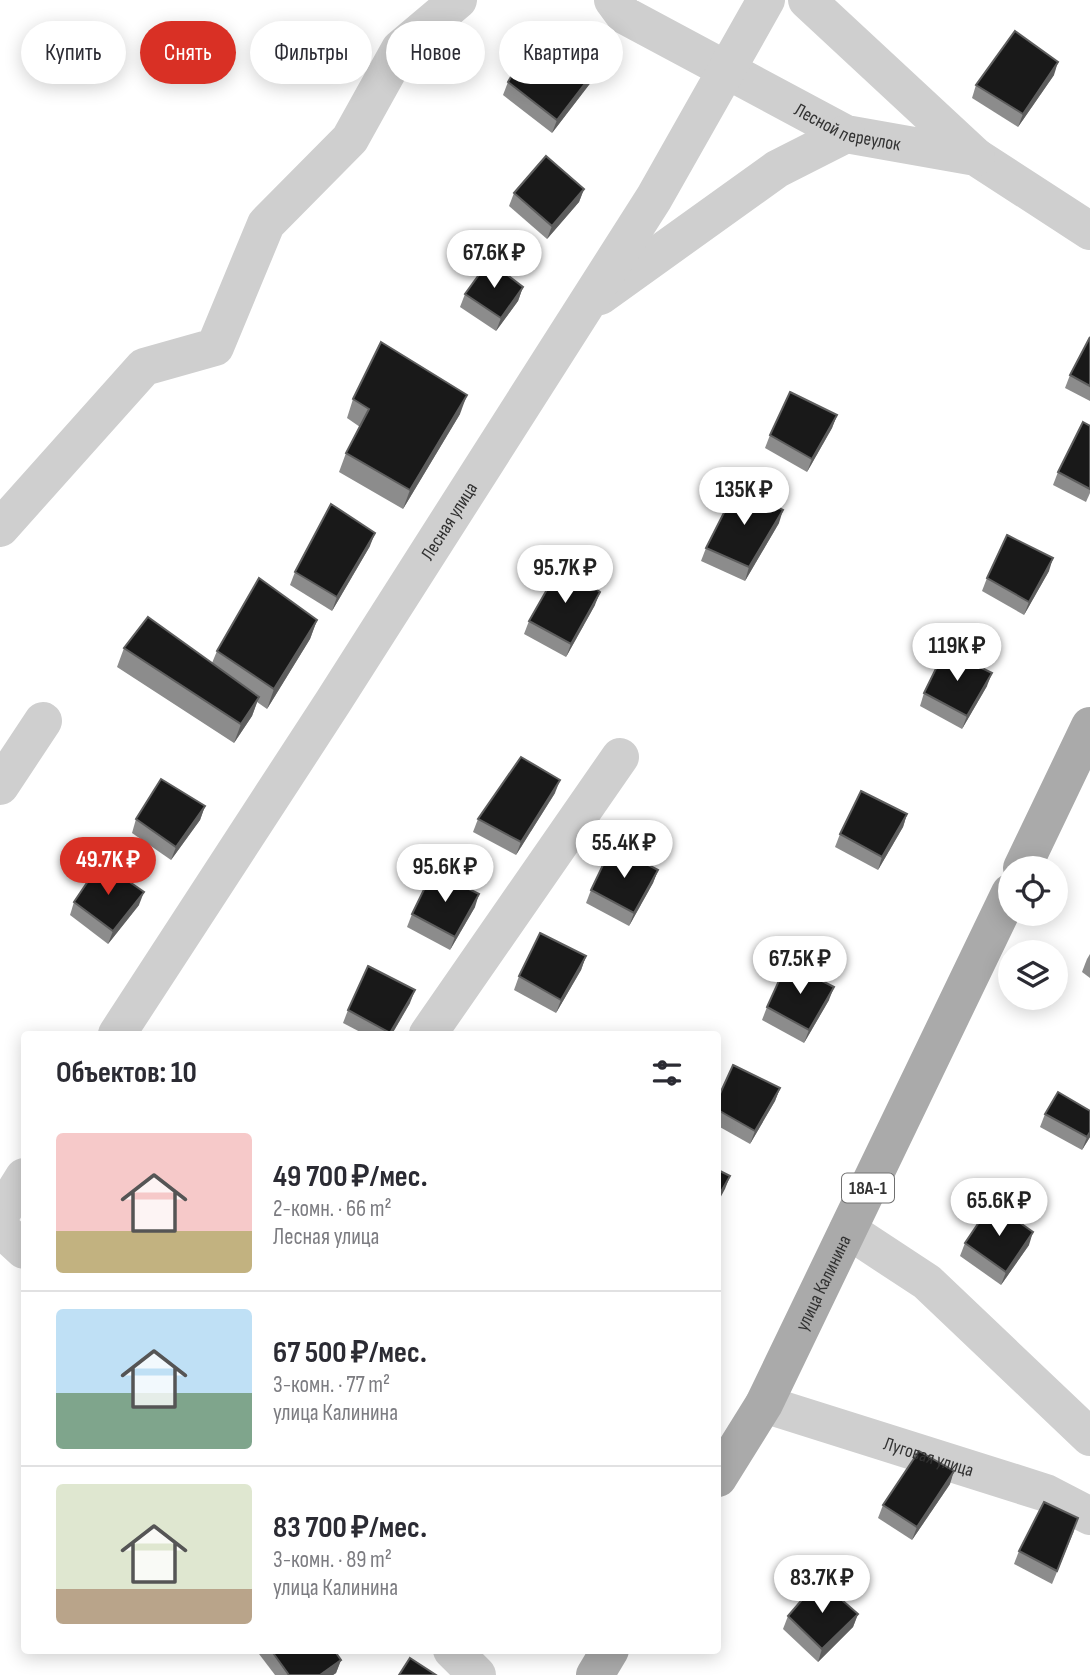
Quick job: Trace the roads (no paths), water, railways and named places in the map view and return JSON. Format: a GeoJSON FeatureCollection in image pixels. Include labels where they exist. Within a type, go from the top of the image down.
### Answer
{"type":"FeatureCollection","features":[{"type":"Feature","properties":{"kind":"main road"},"geometry":{"type":"LineString","coordinates":[[1028,856],[1090,726]]}},
{"type":"Feature","properties":{"kind":"main road","name":"улица Калинина"},"geometry":{"type":"LineString","coordinates":[[721,1473],[764,1404],[998,918]]}},
{"type":"Feature","properties":{"kind":"main road"},"geometry":{"type":"LineString","coordinates":[[594,1675],[607,1654]]}},
{"type":"Feature","properties":{"kind":"street"},"geometry":{"type":"LineString","coordinates":[[0,528],[144,367],[215,346],[266,225],[350,139],[400,50],[458,0]]}},
{"type":"Feature","properties":{"kind":"street","name":"Лесной переулок"},"geometry":{"type":"LineString","coordinates":[[612,0],[624,15],[846,134],[975,158],[1090,231]]}},
{"type":"Feature","properties":{"kind":"street","name":"Лесная улица"},"geometry":{"type":"LineString","coordinates":[[119,1031],[341,690],[654,198],[766,0]]}},
{"type":"Feature","properties":{"kind":"street"},"geometry":{"type":"LineString","coordinates":[[807,0],[975,158]]}},
{"type":"Feature","properties":{"kind":"street"},"geometry":{"type":"LineString","coordinates":[[584,307],[777,169],[846,134]]}},
{"type":"Feature","properties":{"kind":"street"},"geometry":{"type":"LineString","coordinates":[[0,786],[43,721]]}},
{"type":"Feature","properties":{"kind":"street"},"geometry":{"type":"LineString","coordinates":[[430,1031],[620,757]]}},
{"type":"Feature","properties":{"kind":"street"},"geometry":{"type":"LineString","coordinates":[[0,1228],[21,1247]]}},
{"type":"Feature","properties":{"kind":"street"},"geometry":{"type":"LineString","coordinates":[[848,1230],[927,1282],[1090,1437]]}},
{"type":"Feature","properties":{"kind":"street","name":"Луговая улица"},"geometry":{"type":"LineString","coordinates":[[764,1404],[1045,1493],[1090,1516]]}},
{"type":"Feature","properties":{"kind":"street"},"geometry":{"type":"LineString","coordinates":[[456,1654],[477,1675]]}}]}
